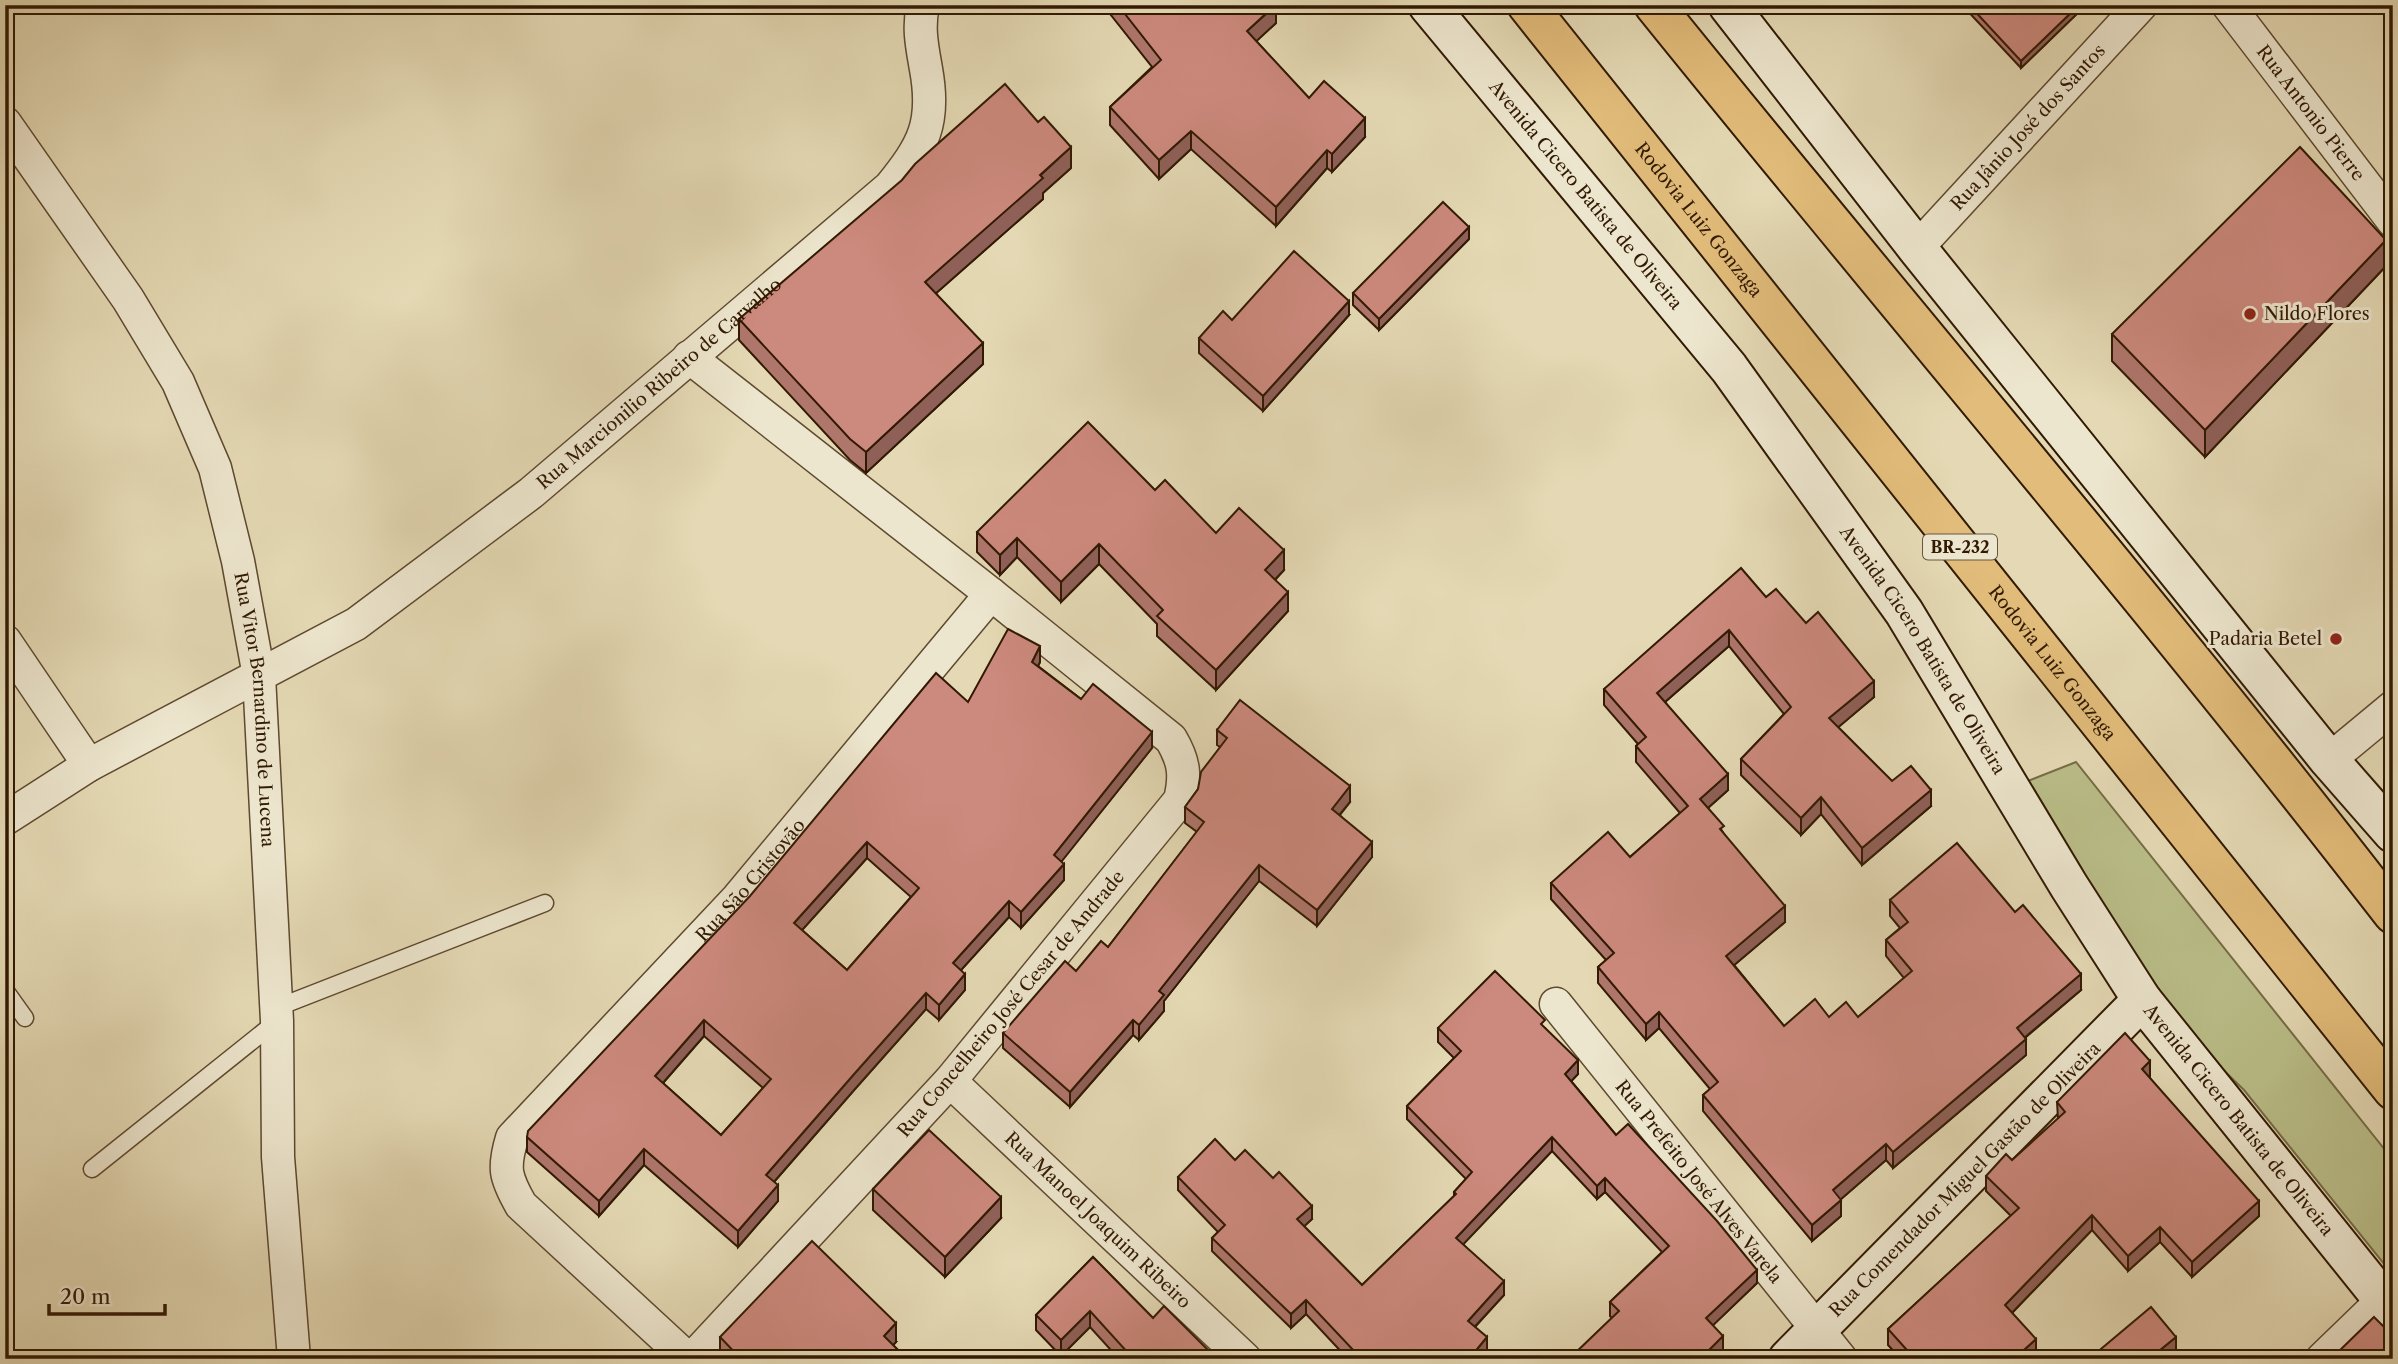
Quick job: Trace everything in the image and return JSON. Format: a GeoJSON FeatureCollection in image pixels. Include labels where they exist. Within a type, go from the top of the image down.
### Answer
{"type":"FeatureCollection","features":[{"type":"Feature","properties":{"kind":"highway","name":"Rodovia Luiz Gonzaga"},"geometry":{"type":"LineString","coordinates":[[1527,5],[2393,1090]]}},
{"type":"Feature","properties":{"kind":"highway"},"geometry":{"type":"LineString","coordinates":[[1654,5],[1863,264],[2285,773],[2393,914]]}},
{"type":"Feature","properties":{"kind":"main road","name":"Avenida Cicero Batista de Oliveira"},"geometry":{"type":"LineString","coordinates":[[1428,5],[1729,368],[1904,612],[2006,785],[2141,1000],[2388,1306]]}},
{"type":"Feature","properties":{"kind":"main road"},"geometry":{"type":"LineString","coordinates":[[1728,5],[1917,248],[2329,760],[2393,833]]}},
{"type":"Feature","properties":{"kind":"main road","name":"Rua Comendador Miguel Gastão de Oliveira"},"geometry":{"type":"LineString","coordinates":[[1788,1359],[1830,1345],[2141,1000]]}},
{"type":"Feature","properties":{"kind":"street","name":"Rua Marcionilio Ribeiro de Carvalho"},"geometry":{"type":"LineString","coordinates":[[5,819],[89,765],[356,624],[531,493],[890,187],[917,153],[929,118],[929,85],[919,26],[923,5]]}},
{"type":"Feature","properties":{"kind":"street","name":"Rua Jânio José dos Santos"},"geometry":{"type":"LineString","coordinates":[[1917,248],[2141,5]]}},
{"type":"Feature","properties":{"kind":"street","name":"Rua Antonio Pierre"},"geometry":{"type":"LineString","coordinates":[[2228,5],[2393,220]]}},
{"type":"Feature","properties":{"kind":"street","name":"Rua Vitor Bernardino de Lucena"},"geometry":{"type":"LineString","coordinates":[[5,123],[128,299],[178,382],[215,468],[238,561],[259,676],[277,1014],[278,1157],[294,1359]]}},
{"type":"Feature","properties":{"kind":"street"},"geometry":{"type":"LineString","coordinates":[[689,357],[991,594]]}},
{"type":"Feature","properties":{"kind":"street","name":"Rua Concelheiro José Cesar de Andrade"},"geometry":{"type":"LineString","coordinates":[[690,1359],[950,1081],[1180,800],[1185,778],[1182,757],[1171,739],[991,594]]}},
{"type":"Feature","properties":{"kind":"street","name":"Rua São Cristovão"},"geometry":{"type":"LineString","coordinates":[[690,1359],[521,1205],[507,1182],[505,1161],[512,1138],[737,900],[991,594]]}},
{"type":"Feature","properties":{"kind":"street"},"geometry":{"type":"LineString","coordinates":[[5,641],[89,765]]}},
{"type":"Feature","properties":{"kind":"street"},"geometry":{"type":"LineString","coordinates":[[2329,760],[2393,706]]}},
{"type":"Feature","properties":{"kind":"street","name":"Rua Prefeito José Alves Varela"},"geometry":{"type":"LineString","coordinates":[[1556,1004],[1830,1345]]}},
{"type":"Feature","properties":{"kind":"street","name":"Rua Manoel Joaquim Ribeiro"},"geometry":{"type":"LineString","coordinates":[[950,1081],[1245,1359]]}},
{"type":"Feature","properties":{"kind":"street"},"geometry":{"type":"LineString","coordinates":[[2322,1359],[2388,1306]]}},
{"type":"Feature","properties":{"kind":"lane"},"geometry":{"type":"LineString","coordinates":[[92,1169],[277,1014],[545,904]]}},
{"type":"Feature","properties":{"kind":"lane"},"geometry":{"type":"LineString","coordinates":[[5,990],[25,1018]]}},
{"type":"Feature","properties":{"kind":"green space"},"geometry":{"type":"Polygon","coordinates":[[[2076,762],[2393,1160],[2393,1275],[2244,1090],[2154,1003],[2005,790],[2076,762]]]}},
{"type":"Feature","properties":{"kind":"building"},"geometry":{"type":"Polygon","coordinates":[[[1118,5],[1275,5],[1247,31],[1309,98],[1324,81],[1365,118],[1332,154],[1327,150],[1276,207],[1191,131],[1159,160],[1110,107],[1161,60],[1118,5]]]}},
{"type":"Feature","properties":{"kind":"building"},"geometry":{"type":"Polygon","coordinates":[[[1969,5],[2079,5],[2021,61],[1969,5]]]}},
{"type":"Feature","properties":{"kind":"building"},"geometry":{"type":"Polygon","coordinates":[[[1005,84],[1038,122],[1044,117],[1071,147],[1040,175],[1043,178],[925,282],[983,343],[866,452],[850,439],[739,319],[902,180],[915,164],[1005,84]]]}},
{"type":"Feature","properties":{"kind":"building","name":"Nildo Flores"},"geometry":{"type":"Polygon","coordinates":[[[2300,147],[2386,240],[2205,430],[2112,334],[2300,147]]]}},
{"type":"Feature","properties":{"kind":"building"},"geometry":{"type":"Polygon","coordinates":[[[1443,202],[1469,227],[1379,319],[1353,293],[1443,202]]]}},
{"type":"Feature","properties":{"kind":"building"},"geometry":{"type":"Polygon","coordinates":[[[1294,251],[1349,301],[1263,396],[1199,338],[1223,311],[1232,320],[1294,251]]]}},
{"type":"Feature","properties":{"kind":"building"},"geometry":{"type":"Polygon","coordinates":[[[1088,422],[1155,490],[1165,480],[1216,533],[1239,508],[1284,550],[1265,570],[1288,592],[1216,670],[1157,616],[1163,610],[1099,544],[1061,582],[1017,538],[1000,555],[977,532],[1088,422]]]}},
{"type":"Feature","properties":{"kind":"building"},"geometry":{"type":"Polygon","coordinates":[[[1741,568],[1766,597],[1776,589],[1806,623],[1818,612],[1874,681],[1829,718],[1892,781],[1911,766],[1931,790],[1862,848],[1821,797],[1801,818],[1741,759],[1791,707],[1729,630],[1657,693],[1728,774],[1700,799],[1724,826],[1720,829],[1785,906],[1726,956],[1784,1026],[1815,999],[1829,1017],[1846,1002],[1858,1017],[1912,971],[1886,940],[1908,922],[1890,900],[1957,843],[2015,912],[2023,905],[2081,974],[2017,1028],[2026,1039],[1893,1152],[1886,1144],[1833,1190],[1841,1200],[1812,1225],[1703,1095],[1718,1082],[1659,1012],[1646,1024],[1598,967],[1614,953],[1551,883],[1608,832],[1630,857],[1688,806],[1636,746],[1646,737],[1604,689],[1741,568]]]}},
{"type":"Feature","properties":{"kind":"building"},"geometry":{"type":"Polygon","coordinates":[[[1008,629],[1040,646],[1032,662],[1081,699],[1093,684],[1152,732],[1054,855],[1064,864],[1021,912],[1009,901],[953,963],[965,974],[939,1005],[926,993],[766,1175],[778,1185],[738,1231],[644,1149],[599,1201],[527,1137],[528,1131],[750,896],[936,673],[968,702],[1008,629]],[[867,842],[794,923],[847,970],[919,888],[867,842]],[[704,1020],[655,1076],[721,1135],[771,1079],[704,1020]]]}},
{"type":"Feature","properties":{"kind":"building"},"geometry":{"type":"Polygon","coordinates":[[[1240,700],[1350,786],[1332,809],[1372,842],[1317,910],[1259,865],[1159,991],[1164,995],[1139,1025],[1133,1020],[1070,1092],[1003,1033],[1065,961],[1076,971],[1101,941],[1108,947],[1204,822],[1185,807],[1198,789],[1201,772],[1227,738],[1217,730],[1240,700]]]}},
{"type":"Feature","properties":{"kind":"building"},"geometry":{"type":"Polygon","coordinates":[[[1495,971],[1545,1020],[1541,1024],[1578,1060],[1565,1074],[1616,1135],[1628,1124],[1717,1221],[1757,1270],[1706,1318],[1723,1336],[1700,1359],[1569,1359],[1619,1311],[1610,1302],[1669,1246],[1605,1178],[1597,1186],[1552,1137],[1456,1238],[1504,1281],[1468,1321],[1487,1337],[1469,1359],[1353,1359],[1357,1354],[1306,1300],[1291,1314],[1212,1238],[1225,1225],[1178,1177],[1215,1139],[1235,1160],[1245,1150],[1273,1178],[1279,1172],[1312,1206],[1297,1219],[1362,1285],[1456,1194],[1454,1192],[1472,1172],[1407,1106],[1461,1051],[1438,1028],[1495,971]]]}},
{"type":"Feature","properties":{"kind":"building"},"geometry":{"type":"Polygon","coordinates":[[[2125,1033],[2150,1061],[2142,1069],[2259,1201],[2192,1262],[2160,1227],[2128,1256],[2092,1215],[2005,1305],[2036,1339],[2014,1359],[1934,1359],[1931,1356],[1928,1359],[1915,1359],[1888,1329],[2019,1208],[1986,1176],[2006,1154],[2012,1160],[2065,1112],[2057,1102],[2125,1033]]]}},
{"type":"Feature","properties":{"kind":"building"},"geometry":{"type":"Polygon","coordinates":[[[929,1130],[1001,1197],[945,1257],[873,1189],[929,1130]]]}},
{"type":"Feature","properties":{"kind":"building"},"geometry":{"type":"Polygon","coordinates":[[[812,1241],[896,1323],[884,1336],[907,1359],[741,1359],[720,1337],[812,1241]]]}},
{"type":"Feature","properties":{"kind":"building"},"geometry":{"type":"Polygon","coordinates":[[[1093,1257],[1153,1318],[1164,1306],[1217,1359],[1127,1359],[1130,1355],[1090,1311],[1061,1340],[1036,1315],[1093,1257]]]}},
{"type":"Feature","properties":{"kind":"building"},"geometry":{"type":"Polygon","coordinates":[[[2151,1307],[2176,1337],[2149,1359],[2089,1359],[2151,1307]]]}},
{"type":"Feature","properties":{"kind":"building"},"geometry":{"type":"Polygon","coordinates":[[[2374,1317],[2393,1336],[2393,1340],[2374,1359],[2321,1359],[2335,1355],[2374,1317]]]}},
{"type":"Feature","properties":{"kind":"place","name":"Nildo Flores"},"geometry":{"type":"Point","coordinates":[2250,314]}},
{"type":"Feature","properties":{"kind":"place","name":"Padaria Betel"},"geometry":{"type":"Point","coordinates":[2336,639]}}]}
